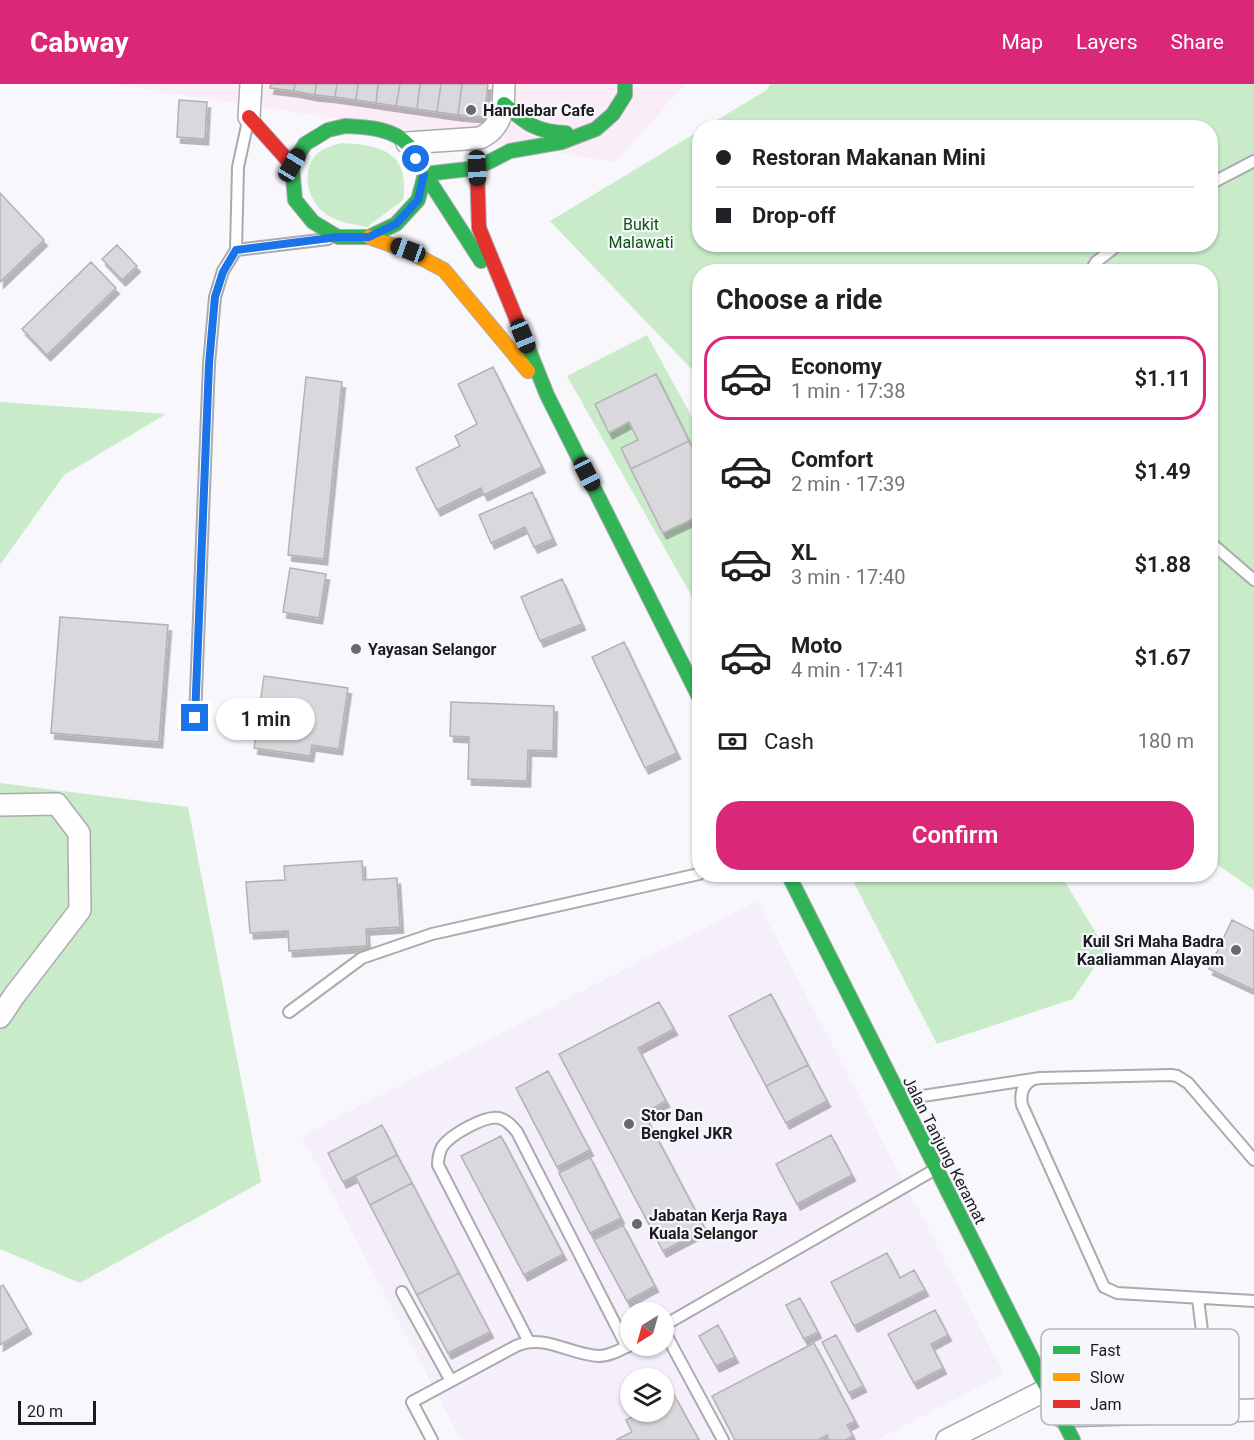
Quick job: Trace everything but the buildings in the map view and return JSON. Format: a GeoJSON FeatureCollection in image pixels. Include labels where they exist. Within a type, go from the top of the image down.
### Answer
{"type":"FeatureCollection","features":[{"type":"Feature","properties":{"kind":"street"},"geometry":{"type":"LineString","coordinates":[[251,84],[249,117],[292,165]]}},
{"type":"Feature","properties":{"kind":"street"},"geometry":{"type":"LineString","coordinates":[[424,174],[477,168],[510,151],[562,142],[596,129],[613,114],[625,95],[625,84]]}},
{"type":"Feature","properties":{"kind":"street"},"geometry":{"type":"LineString","coordinates":[[504,94],[532,128],[549,133],[584,132],[596,129]]}},
{"type":"Feature","properties":{"kind":"street"},"geometry":{"type":"LineString","coordinates":[[504,94],[500,120],[491,133],[480,138],[407,143],[370,127],[345,126],[328,130],[305,144],[292,165],[295,200],[313,222],[338,237],[369,237],[417,254],[444,270],[547,394]]}},
{"type":"Feature","properties":{"kind":"street"},"geometry":{"type":"LineString","coordinates":[[407,143],[424,174],[513,312]]}},
{"type":"Feature","properties":{"kind":"street"},"geometry":{"type":"LineString","coordinates":[[477,168],[479,228],[547,394],[692,683]]}},
{"type":"Feature","properties":{"kind":"street"},"geometry":{"type":"LineString","coordinates":[[369,237],[396,224],[418,200],[424,174]]}},
{"type":"Feature","properties":{"kind":"street"},"geometry":{"type":"LineString","coordinates":[[0,805],[57,804],[79,833],[80,910],[0,1017]]}},
{"type":"Feature","properties":{"kind":"street","name":"Jalan Tanjung Keramat"},"geometry":{"type":"LineString","coordinates":[[792,882],[1041,1375]]}},
{"type":"Feature","properties":{"kind":"street"},"geometry":{"type":"LineString","coordinates":[[947,1440],[1041,1393]]}},
{"type":"Feature","properties":{"kind":"street","name":"Jalan Tanjung Keramat"},"geometry":{"type":"LineString","coordinates":[[1065,1425],[1071,1440]]}},
{"type":"Feature","properties":{"kind":"lane"},"geometry":{"type":"LineString","coordinates":[[195,718],[210,353],[215,297],[223,272],[236,250],[238,168],[249,117]]}},
{"type":"Feature","properties":{"kind":"lane"},"geometry":{"type":"LineString","coordinates":[[1218,180],[1254,161]]}},
{"type":"Feature","properties":{"kind":"lane"},"geometry":{"type":"LineString","coordinates":[[236,250],[338,237]]}},
{"type":"Feature","properties":{"kind":"lane"},"geometry":{"type":"LineString","coordinates":[[1095,264],[1109,252]]}},
{"type":"Feature","properties":{"kind":"lane"},"geometry":{"type":"LineString","coordinates":[[1218,549],[1254,580]]}},
{"type":"Feature","properties":{"kind":"lane"},"geometry":{"type":"LineString","coordinates":[[289,1012],[362,958],[432,933],[692,876]]}},
{"type":"Feature","properties":{"kind":"lane"},"geometry":{"type":"LineString","coordinates":[[902,1099],[1040,1078],[1178,1076],[1188,1083],[1254,1160]]}},
{"type":"Feature","properties":{"kind":"lane"},"geometry":{"type":"LineString","coordinates":[[1040,1078],[1031,1080],[1024,1087],[1021,1096],[1022,1105],[1104,1287],[1117,1293],[1254,1301]]}},
{"type":"Feature","properties":{"kind":"lane"},"geometry":{"type":"LineString","coordinates":[[530,1342],[438,1165],[443,1145],[470,1127],[490,1118],[501,1119],[518,1132],[620,1329]]}},
{"type":"Feature","properties":{"kind":"lane"},"geometry":{"type":"LineString","coordinates":[[674,1321],[936,1169]]}},
{"type":"Feature","properties":{"kind":"lane"},"geometry":{"type":"LineString","coordinates":[[402,1292],[451,1381]]}},
{"type":"Feature","properties":{"kind":"lane"},"geometry":{"type":"LineString","coordinates":[[1198,1299],[1202,1329]]}},
{"type":"Feature","properties":{"kind":"lane"},"geometry":{"type":"LineString","coordinates":[[432,1440],[412,1402],[516,1346],[530,1342],[544,1343],[598,1356],[620,1350]]}},
{"type":"Feature","properties":{"kind":"lane"},"geometry":{"type":"LineString","coordinates":[[674,1348],[723,1440]]}},
{"type":"Feature","properties":{"kind":"shaded area"},"geometry":{"type":"Polygon","coordinates":[[[113,84],[685,84],[616,162],[113,84]]]}},
{"type":"Feature","properties":{"kind":"shaded area","name":"Jabatan Kerja Raya Kuala Selangor"},"geometry":{"type":"Polygon","coordinates":[[[757,901],[1004,1374],[876,1440],[461,1440],[302,1136],[757,901]]]}},
{"type":"Feature","properties":{"kind":"green space","name":"Bukit Malawati"},"geometry":{"type":"Polygon","coordinates":[[[770,84],[1254,84],[1254,890],[1218,865],[1218,264],[692,264],[692,370],[550,221],[692,135],[692,252],[1218,252],[1218,120],[717,120],[767,90],[770,84]]]}},
{"type":"Feature","properties":{"kind":"green space"},"geometry":{"type":"Polygon","coordinates":[[[341,143],[380,149],[397,161],[402,171],[403,200],[367,227],[341,221],[326,214],[315,203],[308,187],[308,171],[315,156],[330,146],[341,143]]]}},
{"type":"Feature","properties":{"kind":"green space"},"geometry":{"type":"Polygon","coordinates":[[[647,335],[692,417],[692,597],[567,376],[647,335]]]}},
{"type":"Feature","properties":{"kind":"green space"},"geometry":{"type":"Polygon","coordinates":[[[0,402],[166,414],[64,475],[0,565],[0,402]]]}},
{"type":"Feature","properties":{"kind":"green space"},"geometry":{"type":"Polygon","coordinates":[[[0,783],[188,807],[261,1182],[80,1283],[0,1249],[0,783]]]}},
{"type":"Feature","properties":{"kind":"green space"},"geometry":{"type":"Polygon","coordinates":[[[854,882],[1065,882],[1106,950],[1073,999],[937,1044],[854,882]]]}},
{"type":"Feature","properties":{"kind":"traffic: fast"},"geometry":{"type":"LineString","coordinates":[[481,261],[425,174],[477,168],[510,151],[562,142],[596,129],[613,114],[625,95],[625,84]]}},
{"type":"Feature","properties":{"kind":"traffic: fast"},"geometry":{"type":"LineString","coordinates":[[504,104],[532,125],[547,131],[566,133]]}},
{"type":"Feature","properties":{"kind":"traffic: fast"},"geometry":{"type":"LineString","coordinates":[[345,126],[379,130],[402,139],[425,174],[418,200],[396,224],[369,237],[338,237],[313,222],[295,200],[292,165],[305,144],[328,130],[345,126]]}},
{"type":"Feature","properties":{"kind":"traffic: fast"},"geometry":{"type":"LineString","coordinates":[[527,345],[547,395],[692,683]]}},
{"type":"Feature","properties":{"kind":"traffic: fast"},"geometry":{"type":"LineString","coordinates":[[792,882],[1041,1376]]}},
{"type":"Feature","properties":{"kind":"traffic: fast"},"geometry":{"type":"LineString","coordinates":[[1065,1425],[1073,1440]]}},
{"type":"Feature","properties":{"kind":"traffic: slow"},"geometry":{"type":"LineString","coordinates":[[369,237],[408,251],[444,270],[528,371]]}},
{"type":"Feature","properties":{"kind":"traffic: jam"},"geometry":{"type":"LineString","coordinates":[[249,117],[292,165]]}},
{"type":"Feature","properties":{"kind":"traffic: jam"},"geometry":{"type":"LineString","coordinates":[[477,168],[479,228],[527,345]]}},
{"type":"Feature","properties":{"kind":"place","name":"Handlebar Cafe"},"geometry":{"type":"Point","coordinates":[471,110]}},
{"type":"Feature","properties":{"kind":"place","name":"Yayasan Selangor"},"geometry":{"type":"Point","coordinates":[356,649]}},
{"type":"Feature","properties":{"kind":"place","name":"Kuil Sri Maha Badra Kaaliamman Alayam"},"geometry":{"type":"Point","coordinates":[1236,950]}},
{"type":"Feature","properties":{"kind":"place","name":"Stor Dan Bengkel JKR"},"geometry":{"type":"Point","coordinates":[629,1124]}},
{"type":"Feature","properties":{"kind":"place","name":"Jabatan Kerja Raya Kuala Selangor"},"geometry":{"type":"Point","coordinates":[637,1224]}},
{"type":"Feature","properties":{"kind":"route"},"geometry":{"type":"LineString","coordinates":[[195,718],[209,364],[215,297],[223,272],[236,250],[338,237],[369,237],[396,224],[418,200],[424,174],[416,159]]}}]}
